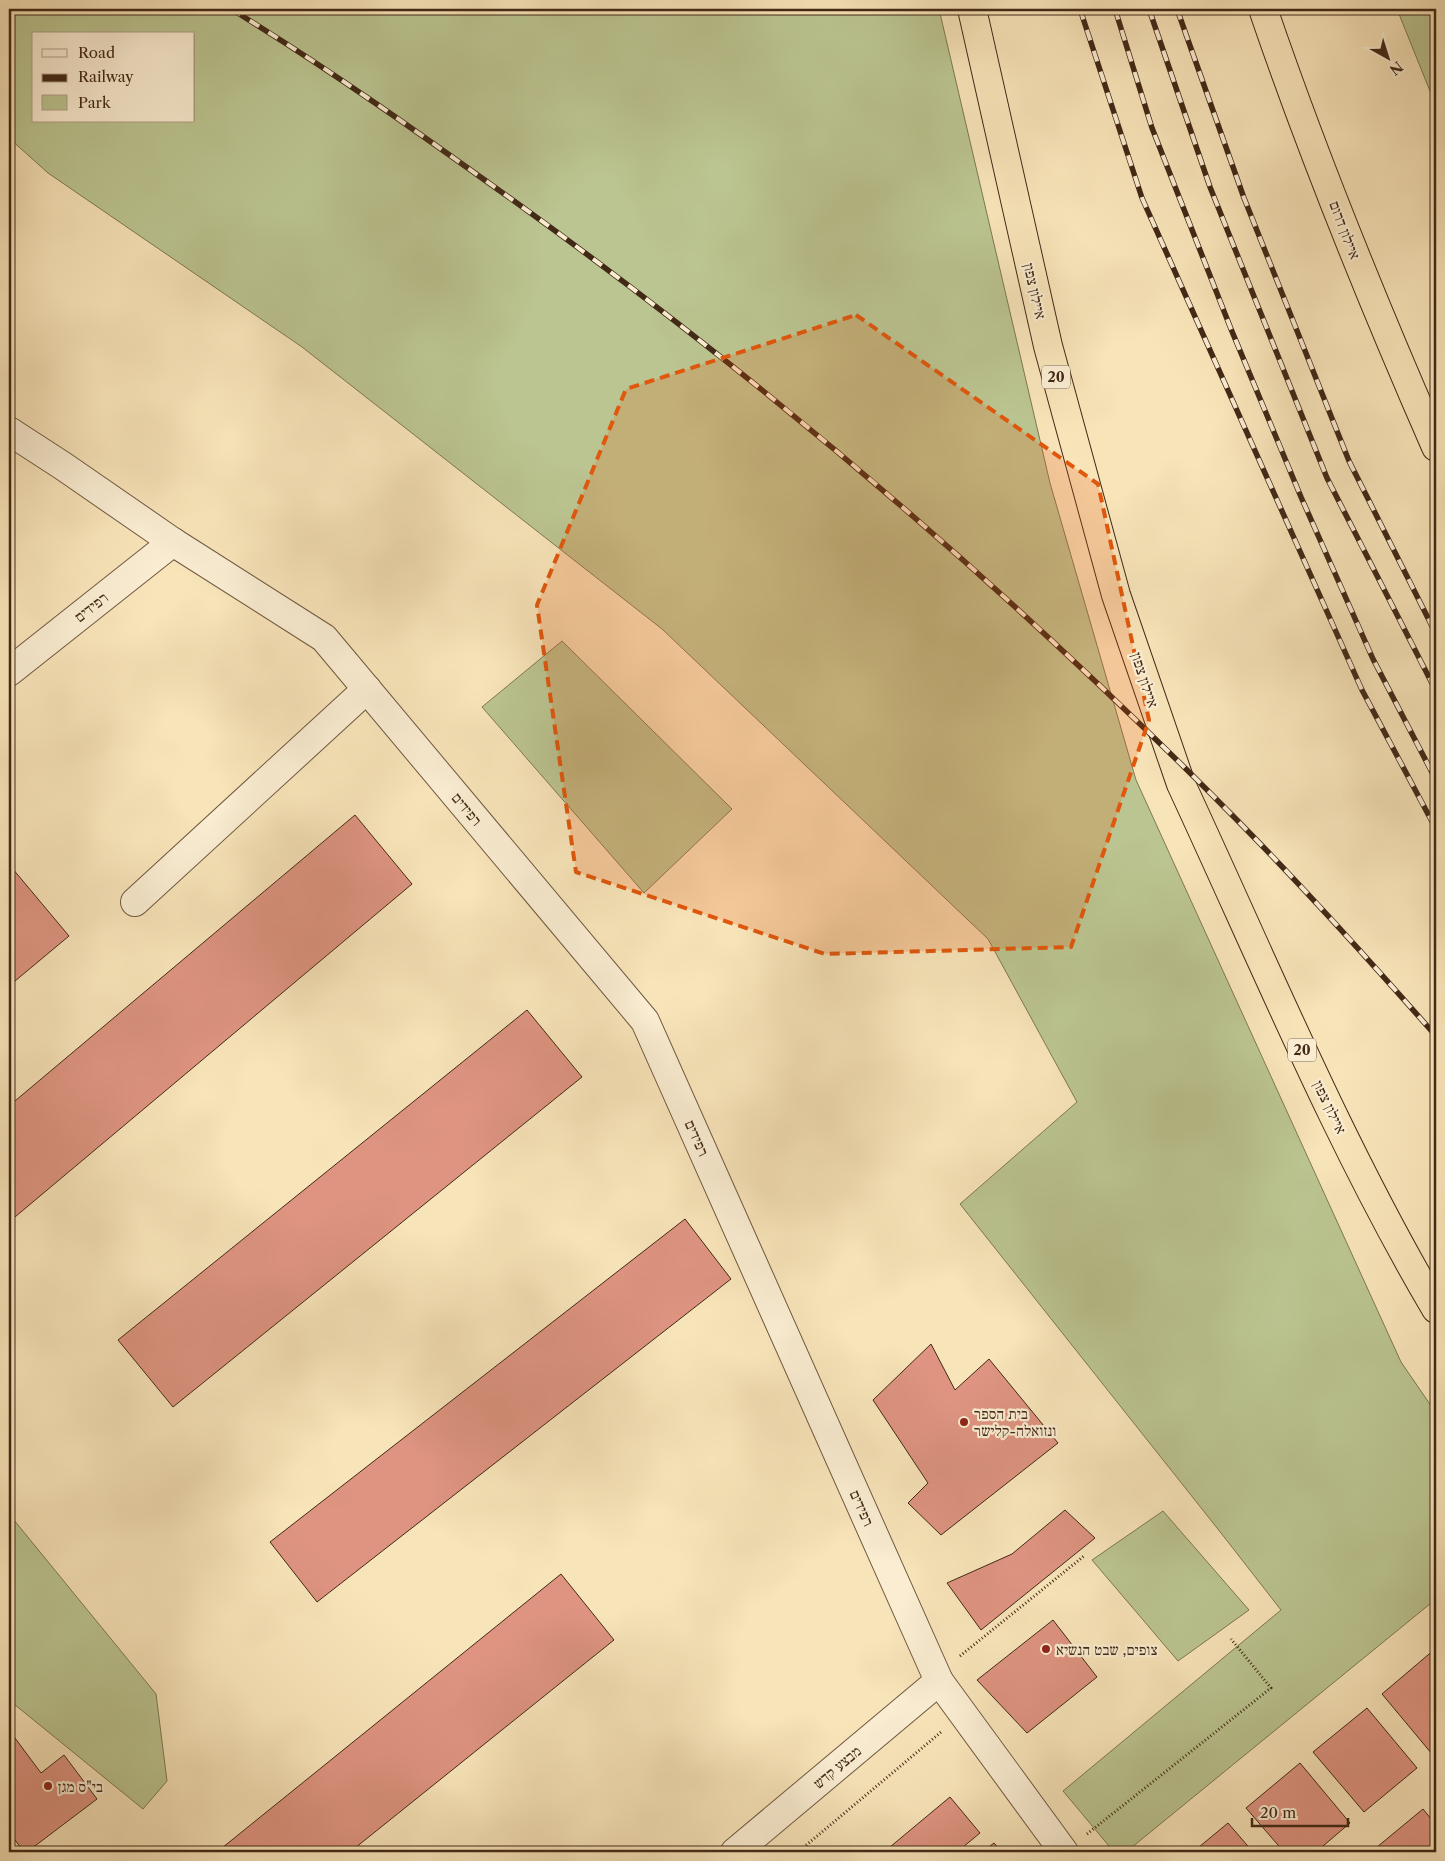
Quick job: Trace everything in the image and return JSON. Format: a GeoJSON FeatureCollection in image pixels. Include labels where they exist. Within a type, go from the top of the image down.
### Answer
{"type":"FeatureCollection","features":[{"type":"Feature","properties":{"kind":"highway","name":"איילון צפון"},"geometry":{"type":"LineString","coordinates":[[972,9],[1048,346],[1116,595],[1181,784],[1322,1092],[1407,1260],[1436,1310]]}},
{"type":"Feature","properties":{"kind":"highway","name":"איילון דרום"},"geometry":{"type":"LineString","coordinates":[[1263,9],[1291,90],[1359,266],[1436,447]]}},
{"type":"Feature","properties":{"kind":"street","name":"רפידים"},"geometry":{"type":"LineString","coordinates":[[9,432],[63,466],[173,542],[324,638],[645,1021],[939,1681],[1064,1852]]}},
{"type":"Feature","properties":{"kind":"street","name":"רפידים"},"geometry":{"type":"LineString","coordinates":[[9,672],[173,542]]}},
{"type":"Feature","properties":{"kind":"street"},"geometry":{"type":"LineString","coordinates":[[135,902],[367,689]]}},
{"type":"Feature","properties":{"kind":"street","name":"מבצע קדש"},"geometry":{"type":"LineString","coordinates":[[735,1852],[939,1681]]}},
{"type":"Feature","properties":{"kind":"path"},"geometry":{"type":"LineString","coordinates":[[939,1681],[957,1659],[1084,1556]]}},
{"type":"Feature","properties":{"kind":"path"},"geometry":{"type":"LineString","coordinates":[[1064,1852],[1271,1688],[1231,1639]]}},
{"type":"Feature","properties":{"kind":"path"},"geometry":{"type":"LineString","coordinates":[[915,1701],[939,1733],[946,1737]]}},
{"type":"Feature","properties":{"kind":"path"},"geometry":{"type":"LineString","coordinates":[[798,1852],[962,1714]]}},
{"type":"Feature","properties":{"kind":"highlighted area"},"geometry":{"type":"Polygon","coordinates":[[[856,315],[1098,484],[1149,720],[1071,947],[825,954],[576,872],[537,605],[626,389],[856,315]]]}},
{"type":"Feature","properties":{"kind":"green space"},"geometry":{"type":"Polygon","coordinates":[[[9,9],[939,9],[1050,483],[1136,780],[1401,1362],[1436,1413],[1436,1599],[1126,1852],[1114,1852],[1063,1791],[1281,1610],[960,1204],[1077,1102],[988,939],[662,629],[302,347],[48,173],[9,138],[9,9]]]}},
{"type":"Feature","properties":{"kind":"green space"},"geometry":{"type":"Polygon","coordinates":[[[1397,9],[1436,9],[1436,106],[1397,9]]]}},
{"type":"Feature","properties":{"kind":"green space"},"geometry":{"type":"Polygon","coordinates":[[[562,641],[732,809],[644,893],[482,707],[562,641]]]}},
{"type":"Feature","properties":{"kind":"green space"},"geometry":{"type":"Polygon","coordinates":[[[1163,1511],[1249,1610],[1178,1661],[1092,1560],[1163,1511]]]}},
{"type":"Feature","properties":{"kind":"green space"},"geometry":{"type":"Polygon","coordinates":[[[9,1514],[156,1694],[167,1781],[143,1809],[9,1700],[9,1514]]]}},
{"type":"Feature","properties":{"kind":"building"},"geometry":{"type":"Polygon","coordinates":[[[355,815],[412,884],[9,1222],[9,1106],[355,815]]]}},
{"type":"Feature","properties":{"kind":"building"},"geometry":{"type":"Polygon","coordinates":[[[12,868],[69,936],[9,986],[9,871],[12,868]]]}},
{"type":"Feature","properties":{"kind":"building"},"geometry":{"type":"Polygon","coordinates":[[[527,1010],[582,1077],[173,1407],[118,1340],[527,1010]]]}},
{"type":"Feature","properties":{"kind":"building"},"geometry":{"type":"Polygon","coordinates":[[[685,1219],[731,1279],[317,1602],[270,1542],[685,1219]]]}},
{"type":"Feature","properties":{"kind":"building","name":"בית הספר ונזואלה-קלישר"},"geometry":{"type":"Polygon","coordinates":[[[931,1344],[955,1390],[989,1359],[1058,1443],[941,1535],[908,1503],[928,1483],[873,1400],[931,1344]]]}},
{"type":"Feature","properties":{"kind":"building"},"geometry":{"type":"Polygon","coordinates":[[[1065,1510],[1095,1538],[981,1630],[947,1583],[1012,1554],[1065,1510]]]}},
{"type":"Feature","properties":{"kind":"building"},"geometry":{"type":"Polygon","coordinates":[[[561,1574],[614,1640],[350,1852],[217,1852],[561,1574]]]}},
{"type":"Feature","properties":{"kind":"building","name":"צופים, שבט הנשיא"},"geometry":{"type":"Polygon","coordinates":[[[1053,1620],[1097,1677],[1027,1733],[977,1680],[1053,1620]]]}},
{"type":"Feature","properties":{"kind":"building"},"geometry":{"type":"Polygon","coordinates":[[[1435,1649],[1436,1750],[1432,1754],[1382,1694],[1435,1649]]]}},
{"type":"Feature","properties":{"kind":"building"},"geometry":{"type":"Polygon","coordinates":[[[1367,1708],[1417,1768],[1364,1812],[1313,1752],[1367,1708]]]}},
{"type":"Feature","properties":{"kind":"building","name":"בי\"ס מגן"},"geometry":{"type":"Polygon","coordinates":[[[9,1730],[41,1773],[64,1755],[97,1799],[27,1852],[24,1852],[9,1832],[9,1730]]]}},
{"type":"Feature","properties":{"kind":"building"},"geometry":{"type":"Polygon","coordinates":[[[1300,1763],[1350,1823],[1316,1852],[1284,1852],[1246,1808],[1300,1763]]]}},
{"type":"Feature","properties":{"kind":"building"},"geometry":{"type":"Polygon","coordinates":[[[950,1797],[980,1833],[957,1852],[884,1852],[950,1797]]]}},
{"type":"Feature","properties":{"kind":"building"},"geometry":{"type":"Polygon","coordinates":[[[1423,1809],[1436,1825],[1436,1852],[1371,1852],[1423,1809]]]}},
{"type":"Feature","properties":{"kind":"building"},"geometry":{"type":"Polygon","coordinates":[[[1228,1823],[1253,1852],[1193,1852],[1228,1823]]]}},
{"type":"Feature","properties":{"kind":"building"},"geometry":{"type":"Polygon","coordinates":[[[994,1843],[1002,1852],[982,1852],[994,1843]]]}},
{"type":"Feature","properties":{"kind":"railway"},"geometry":{"type":"LineString","coordinates":[[231,9],[378,105],[616,276],[801,422],[891,498],[980,575],[1152,736],[1287,872],[1436,1036]]}},
{"type":"Feature","properties":{"kind":"railway"},"geometry":{"type":"LineString","coordinates":[[1080,9],[1142,198],[1362,690],[1436,829]]}},
{"type":"Feature","properties":{"kind":"railway"},"geometry":{"type":"LineString","coordinates":[[1115,9],[1152,128],[1231,329],[1301,497],[1373,659],[1436,780]]}},
{"type":"Feature","properties":{"kind":"railway"},"geometry":{"type":"LineString","coordinates":[[1149,9],[1210,187],[1327,478],[1436,691]]}},
{"type":"Feature","properties":{"kind":"railway"},"geometry":{"type":"LineString","coordinates":[[1177,9],[1244,198],[1349,461],[1436,634]]}},
{"type":"Feature","properties":{"kind":"place","name":"בית הספר ונזואלה-קלישר"},"geometry":{"type":"Point","coordinates":[964,1422]}},
{"type":"Feature","properties":{"kind":"place","name":"צופים, שבט הנשיא"},"geometry":{"type":"Point","coordinates":[1046,1649]}},
{"type":"Feature","properties":{"kind":"place","name":"בי\"ס מגן"},"geometry":{"type":"Point","coordinates":[48,1786]}}]}
